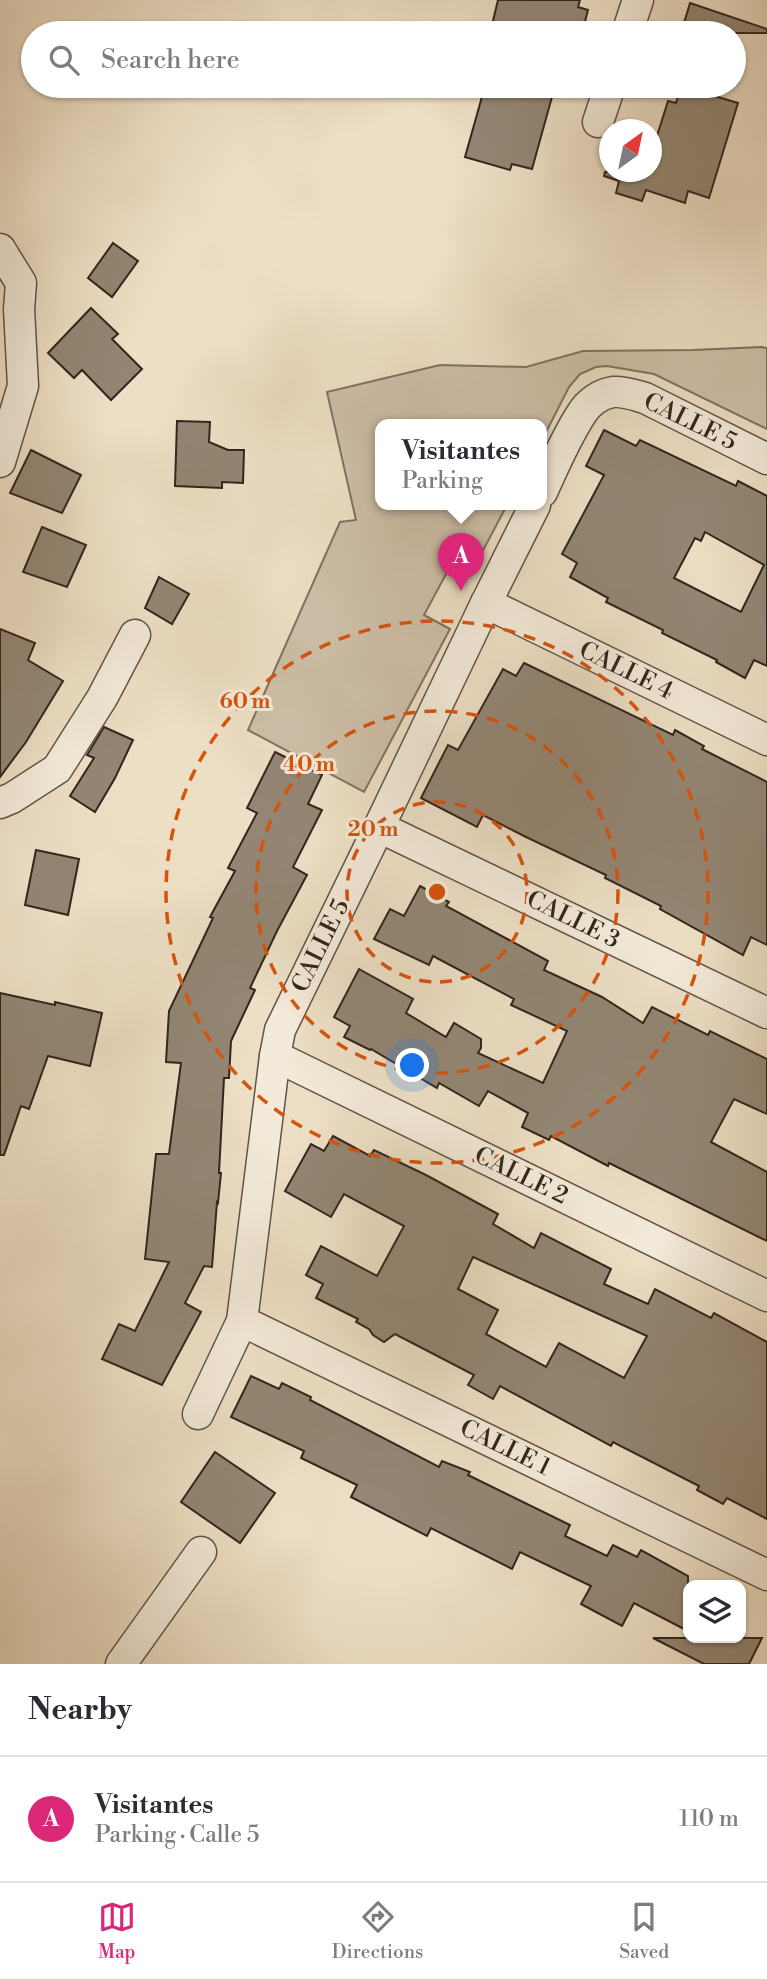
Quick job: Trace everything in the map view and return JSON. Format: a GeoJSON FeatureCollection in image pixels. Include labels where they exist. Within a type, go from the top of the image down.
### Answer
{"type":"FeatureCollection","features":[{"type":"Feature","properties":{"kind":"street"},"geometry":{"type":"LineString","coordinates":[[631,21],[638,0]]}},
{"type":"Feature","properties":{"kind":"street"},"geometry":{"type":"LineString","coordinates":[[598,122],[606,98]]}},
{"type":"Feature","properties":{"kind":"street"},"geometry":{"type":"LineString","coordinates":[[0,249],[21,283],[19,309],[23,386],[0,462]]}},
{"type":"Feature","properties":{"kind":"street","name":"CALLE 5"},"geometry":{"type":"LineString","coordinates":[[547,480],[582,412],[593,400],[614,392],[645,398],[767,459]]}},
{"type":"Feature","properties":{"kind":"street","name":"CALLE 5"},"geometry":{"type":"LineString","coordinates":[[198,1414],[242,1321],[280,1030],[532,510]]}},
{"type":"Feature","properties":{"kind":"street","name":"CALLE 4"},"geometry":{"type":"LineString","coordinates":[[486,603],[767,740]]}},
{"type":"Feature","properties":{"kind":"street"},"geometry":{"type":"LineString","coordinates":[[0,803],[57,769],[102,698],[135,635]]}},
{"type":"Feature","properties":{"kind":"street","name":"CALLE 3"},"geometry":{"type":"LineString","coordinates":[[379,827],[767,1013]]}},
{"type":"Feature","properties":{"kind":"street","name":"CALLE 2"},"geometry":{"type":"LineString","coordinates":[[275,1056],[767,1296]]}},
{"type":"Feature","properties":{"kind":"street","name":"CALLE 1"},"geometry":{"type":"LineString","coordinates":[[242,1321],[767,1575]]}},
{"type":"Feature","properties":{"kind":"street"},"geometry":{"type":"LineString","coordinates":[[121,1664],[201,1552]]}},
{"type":"Feature","properties":{"kind":"shaded area"},"geometry":{"type":"Polygon","coordinates":[[[767,348],[767,429],[654,374],[607,366],[596,367],[580,374],[569,387],[547,430],[547,419],[375,419],[375,510],[504,510],[479,558],[460,548],[424,615],[450,629],[364,792],[248,730],[340,522],[356,520],[327,392],[440,365],[526,367],[583,351],[767,348]]]}},
{"type":"Feature","properties":{"kind":"building"},"geometry":{"type":"Polygon","coordinates":[[[498,0],[580,0],[578,7],[588,10],[585,21],[493,21],[498,0]]]}},
{"type":"Feature","properties":{"kind":"building"},"geometry":{"type":"Polygon","coordinates":[[[690,3],[743,21],[685,21],[690,3]]]}},
{"type":"Feature","properties":{"kind":"building"},"geometry":{"type":"Polygon","coordinates":[[[746,22],[767,29],[767,33],[746,33],[746,22]]]}},
{"type":"Feature","properties":{"kind":"building"},"geometry":{"type":"Polygon","coordinates":[[[482,98],[552,98],[532,169],[512,164],[510,170],[465,157],[482,98]]]}},
{"type":"Feature","properties":{"kind":"building"},"geometry":{"type":"Polygon","coordinates":[[[677,98],[721,98],[738,103],[709,198],[688,191],[685,203],[646,190],[642,201],[616,193],[619,182],[662,182],[662,120],[668,101],[676,103],[677,98]]]}},
{"type":"Feature","properties":{"kind":"building"},"geometry":{"type":"Polygon","coordinates":[[[113,243],[138,261],[112,297],[88,278],[113,243]]]}},
{"type":"Feature","properties":{"kind":"building"},"geometry":{"type":"Polygon","coordinates":[[[91,308],[118,334],[112,339],[142,369],[111,400],[82,370],[74,378],[48,353],[91,308]]]}},
{"type":"Feature","properties":{"kind":"building"},"geometry":{"type":"Polygon","coordinates":[[[177,421],[210,422],[209,442],[228,450],[244,450],[243,483],[222,482],[222,488],[175,486],[177,421]]]}},
{"type":"Feature","properties":{"kind":"building"},"geometry":{"type":"Polygon","coordinates":[[[604,430],[636,446],[640,440],[736,486],[738,481],[767,496],[767,666],[754,660],[745,678],[716,662],[717,660],[662,633],[663,630],[606,602],[608,598],[570,577],[577,563],[562,554],[604,475],[586,466],[604,430]],[[705,532],[701,541],[695,538],[674,578],[741,612],[764,565],[705,532]]]}},
{"type":"Feature","properties":{"kind":"building"},"geometry":{"type":"Polygon","coordinates":[[[31,450],[81,475],[62,513],[10,493],[31,450]]]}},
{"type":"Feature","properties":{"kind":"building"},"geometry":{"type":"Polygon","coordinates":[[[42,527],[86,545],[67,587],[23,572],[42,527]]]}},
{"type":"Feature","properties":{"kind":"building"},"geometry":{"type":"Polygon","coordinates":[[[159,577],[189,594],[172,624],[145,608],[159,577]]]}},
{"type":"Feature","properties":{"kind":"building"},"geometry":{"type":"Polygon","coordinates":[[[0,629],[35,643],[28,660],[63,681],[26,742],[0,777],[0,629]]]}},
{"type":"Feature","properties":{"kind":"building"},"geometry":{"type":"Polygon","coordinates":[[[524,663],[673,735],[675,730],[704,746],[702,749],[767,782],[767,945],[751,937],[743,955],[660,909],[661,906],[605,878],[606,875],[483,815],[477,827],[421,798],[448,745],[458,750],[503,669],[516,676],[524,663]]]}},
{"type":"Feature","properties":{"kind":"building"},"geometry":{"type":"Polygon","coordinates":[[[104,727],[133,740],[95,812],[70,796],[94,758],[87,755],[104,727]]]}},
{"type":"Feature","properties":{"kind":"building"},"geometry":{"type":"Polygon","coordinates":[[[275,752],[322,775],[308,804],[322,810],[293,867],[307,875],[250,988],[255,990],[231,1041],[229,1078],[224,1078],[221,1173],[212,1267],[204,1266],[185,1303],[201,1312],[162,1385],[102,1359],[119,1324],[135,1331],[169,1262],[145,1259],[156,1154],[169,1154],[181,1063],[166,1062],[169,1011],[213,918],[210,917],[235,871],[228,868],[257,813],[247,808],[275,752]]]}},
{"type":"Feature","properties":{"kind":"building"},"geometry":{"type":"Polygon","coordinates":[[[36,850],[79,859],[68,915],[25,905],[36,850]]]}},
{"type":"Feature","properties":{"kind":"building"},"geometry":{"type":"Polygon","coordinates":[[[420,886],[449,902],[446,906],[548,961],[544,970],[602,997],[643,1023],[652,1007],[708,1035],[710,1031],[767,1059],[767,1114],[734,1099],[711,1142],[767,1172],[767,1241],[551,1136],[549,1140],[522,1127],[528,1113],[488,1091],[479,1106],[439,1083],[437,1088],[371,1049],[344,1037],[350,1026],[334,1017],[359,969],[413,999],[406,1013],[446,1037],[454,1023],[481,1039],[478,1053],[543,1083],[567,1031],[511,1005],[514,999],[433,956],[429,965],[374,939],[390,909],[404,916],[420,886]]]}},
{"type":"Feature","properties":{"kind":"building"},"geometry":{"type":"Polygon","coordinates":[[[0,993],[102,1013],[90,1066],[48,1056],[29,1109],[21,1106],[4,1155],[0,1155],[0,993]]]}},
{"type":"Feature","properties":{"kind":"building"},"geometry":{"type":"Polygon","coordinates":[[[333,1136],[370,1156],[374,1150],[498,1214],[493,1224],[534,1248],[541,1233],[611,1269],[604,1284],[648,1304],[655,1289],[711,1318],[714,1313],[767,1342],[767,1519],[727,1498],[723,1504],[697,1490],[699,1486],[613,1442],[611,1446],[500,1386],[493,1399],[468,1385],[474,1375],[395,1334],[384,1342],[356,1322],[358,1319],[316,1298],[323,1284],[306,1275],[321,1246],[377,1276],[404,1226],[344,1194],[331,1217],[285,1191],[311,1144],[324,1151],[333,1136]],[[473,1257],[458,1289],[498,1310],[486,1334],[546,1367],[559,1343],[624,1378],[647,1336],[473,1257]]]}},
{"type":"Feature","properties":{"kind":"building"},"geometry":{"type":"Polygon","coordinates":[[[251,1376],[279,1389],[282,1383],[439,1467],[442,1461],[470,1472],[468,1475],[570,1525],[565,1536],[607,1556],[613,1545],[637,1557],[641,1550],[688,1576],[688,1580],[683,1580],[683,1628],[634,1603],[622,1626],[581,1604],[591,1586],[520,1552],[512,1569],[431,1528],[427,1536],[351,1497],[357,1485],[301,1458],[304,1451],[231,1417],[251,1376]]]}},
{"type":"Feature","properties":{"kind":"building"},"geometry":{"type":"Polygon","coordinates":[[[215,1452],[275,1493],[240,1543],[181,1502],[215,1452]]]}},
{"type":"Feature","properties":{"kind":"building"},"geometry":{"type":"Polygon","coordinates":[[[653,1638],[683,1638],[683,1643],[746,1643],[746,1638],[762,1638],[749,1664],[704,1664],[653,1638]]]}},
{"type":"Feature","properties":{"kind":"place","name":"Visitantes"},"geometry":{"type":"Point","coordinates":[461,591]}}]}
